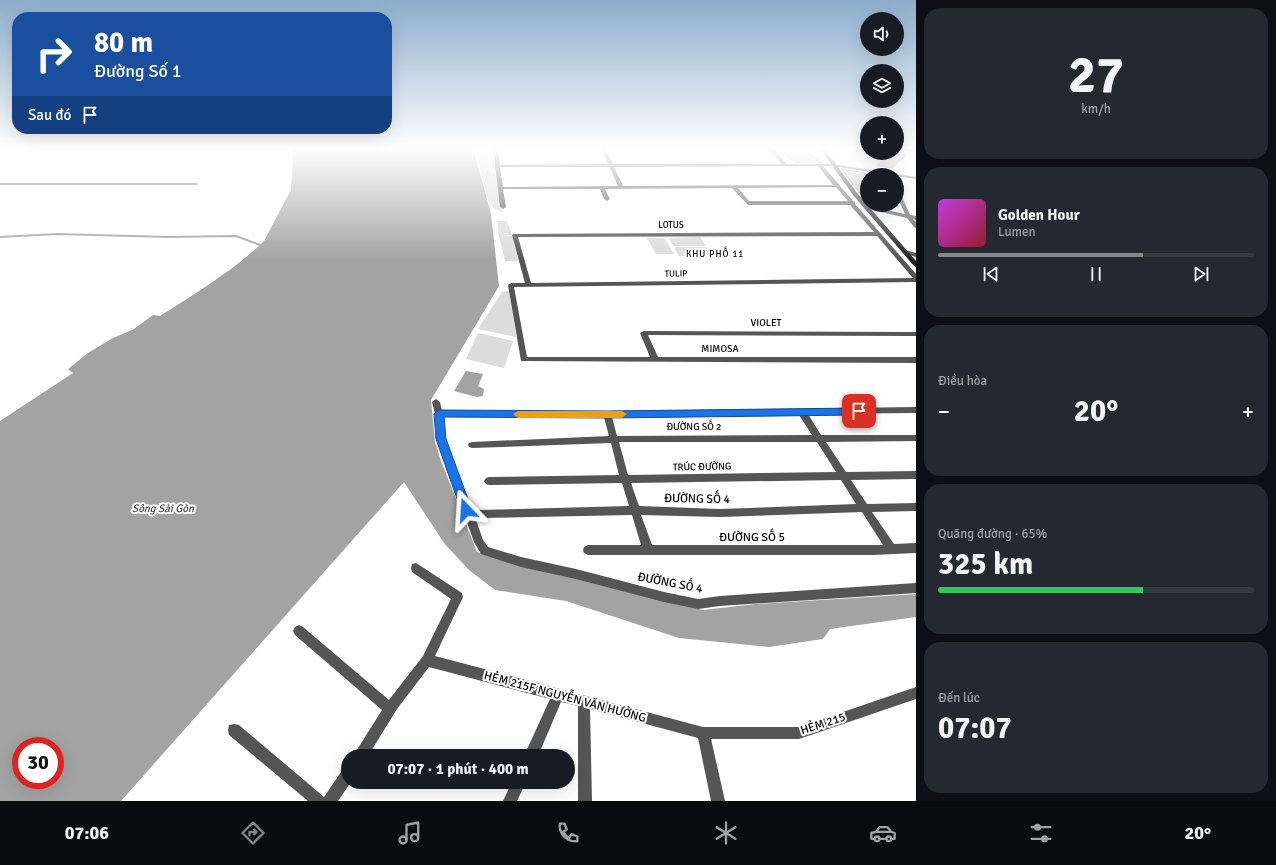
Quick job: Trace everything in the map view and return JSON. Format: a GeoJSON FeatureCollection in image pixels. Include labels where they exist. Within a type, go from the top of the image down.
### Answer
{"type":"FeatureCollection","features":[{"type":"Feature","properties":{"kind":"main road"},"geometry":{"type":"LineString","coordinates":[[849,185],[860,199]]}},
{"type":"Feature","properties":{"kind":"main road"},"geometry":{"type":"LineString","coordinates":[[870,212],[916,265]]}},
{"type":"Feature","properties":{"kind":"street"},"geometry":{"type":"LineString","coordinates":[[503,207],[501,188],[837,186],[916,279]]}},
{"type":"Feature","properties":{"kind":"street"},"geometry":{"type":"LineString","coordinates":[[602,187],[607,199]]}},
{"type":"Feature","properties":{"kind":"street"},"geometry":{"type":"LineString","coordinates":[[734,187],[748,203],[853,203]]}},
{"type":"Feature","properties":{"kind":"street"},"geometry":{"type":"LineString","coordinates":[[904,207],[908,216],[916,226]]}},
{"type":"Feature","properties":{"kind":"street"},"geometry":{"type":"LineString","coordinates":[[888,212],[916,218]]}},
{"type":"Feature","properties":{"kind":"street","name":"LOTUS"},"geometry":{"type":"LineString","coordinates":[[528,284],[515,235],[878,234]]}},
{"type":"Feature","properties":{"kind":"street"},"geometry":{"type":"LineString","coordinates":[[905,252],[916,255]]}},
{"type":"Feature","properties":{"kind":"street","name":"TULIP"},"geometry":{"type":"LineString","coordinates":[[524,359],[511,285],[916,279]]}},
{"type":"Feature","properties":{"kind":"street","name":"VIOLET"},"geometry":{"type":"LineString","coordinates":[[655,359],[644,333],[916,334]]}},
{"type":"Feature","properties":{"kind":"street","name":"MIMOSA"},"geometry":{"type":"LineString","coordinates":[[524,359],[916,360]]}},
{"type":"Feature","properties":{"kind":"street"},"geometry":{"type":"LineString","coordinates":[[436,402],[439,414],[441,439],[471,513]]}},
{"type":"Feature","properties":{"kind":"street"},"geometry":{"type":"LineString","coordinates":[[439,414],[607,414],[916,410]]}},
{"type":"Feature","properties":{"kind":"street"},"geometry":{"type":"LineString","coordinates":[[802,412],[890,550]]}},
{"type":"Feature","properties":{"kind":"street"},"geometry":{"type":"LineString","coordinates":[[607,414],[625,479],[648,550]]}},
{"type":"Feature","properties":{"kind":"street","name":"ĐƯỜNG SỐ 2"},"geometry":{"type":"LineString","coordinates":[[472,444],[614,439],[916,438]]}},
{"type":"Feature","properties":{"kind":"street","name":"TRÚC ĐƯỜNG"},"geometry":{"type":"LineString","coordinates":[[488,481],[916,475]]}},
{"type":"Feature","properties":{"kind":"street","name":"ĐƯỜNG SỐ 4"},"geometry":{"type":"LineString","coordinates":[[916,507],[720,513],[635,511],[471,513],[479,542],[485,551],[521,562],[698,604],[720,601],[916,588]]}},
{"type":"Feature","properties":{"kind":"street","name":"ĐƯỜNG SỐ 5"},"geometry":{"type":"LineString","coordinates":[[588,550],[890,550],[916,548]]}},
{"type":"Feature","properties":{"kind":"street"},"geometry":{"type":"LineString","coordinates":[[364,749],[390,709],[427,660],[458,597],[416,568]]}},
{"type":"Feature","properties":{"kind":"street"},"geometry":{"type":"LineString","coordinates":[[299,631],[390,709]]}},
{"type":"Feature","properties":{"kind":"street","name":"HẺM 215F NGUYỄN VĂN HƯỞNG"},"geometry":{"type":"LineString","coordinates":[[427,660],[703,733]]}},
{"type":"Feature","properties":{"kind":"street","name":"HẺM 215"},"geometry":{"type":"LineString","coordinates":[[703,733],[799,733],[916,693]]}},
{"type":"Feature","properties":{"kind":"street"},"geometry":{"type":"LineString","coordinates":[[534,749],[558,695]]}},
{"type":"Feature","properties":{"kind":"street"},"geometry":{"type":"LineString","coordinates":[[584,702],[585,801]]}},
{"type":"Feature","properties":{"kind":"street"},"geometry":{"type":"LineString","coordinates":[[234,730],[319,801]]}},
{"type":"Feature","properties":{"kind":"street"},"geometry":{"type":"LineString","coordinates":[[703,733],[718,801]]}},
{"type":"Feature","properties":{"kind":"street"},"geometry":{"type":"LineString","coordinates":[[330,801],[341,784]]}},
{"type":"Feature","properties":{"kind":"street"},"geometry":{"type":"LineString","coordinates":[[510,801],[516,789]]}},
{"type":"Feature","properties":{"kind":"shaded area"},"geometry":{"type":"Polygon","coordinates":[[[484,185],[497,185],[502,212],[493,208],[488,200],[484,185]]]}},
{"type":"Feature","properties":{"kind":"shaded area"},"geometry":{"type":"Polygon","coordinates":[[[497,221],[507,221],[512,235],[499,236],[497,221]]]}},
{"type":"Feature","properties":{"kind":"shaded area"},"geometry":{"type":"Polygon","coordinates":[[[499,236],[512,236],[518,261],[505,261],[499,236]]]}},
{"type":"Feature","properties":{"kind":"shaded area"},"geometry":{"type":"Polygon","coordinates":[[[700,237],[706,246],[674,246],[668,238],[700,237]]]}},
{"type":"Feature","properties":{"kind":"shaded area"},"geometry":{"type":"Polygon","coordinates":[[[647,238],[664,238],[674,254],[656,254],[647,238]]]}},
{"type":"Feature","properties":{"kind":"shaded area"},"geometry":{"type":"Polygon","coordinates":[[[674,247],[706,247],[712,255],[679,256],[674,247]]]}},
{"type":"Feature","properties":{"kind":"shaded area"},"geometry":{"type":"Polygon","coordinates":[[[509,291],[516,337],[478,329],[502,292],[509,291]]]}},
{"type":"Feature","properties":{"kind":"shaded area"},"geometry":{"type":"Polygon","coordinates":[[[478,333],[513,341],[504,368],[466,359],[478,333]]]}},
{"type":"Feature","properties":{"kind":"water","name":"Sông Sài Gòn"},"geometry":{"type":"Polygon","coordinates":[[[291,185],[483,185],[491,214],[499,286],[431,400],[435,442],[477,552],[703,610],[756,604],[916,594],[916,617],[830,629],[823,639],[769,647],[679,638],[566,601],[495,590],[469,570],[444,543],[404,482],[121,801],[0,801],[0,421],[73,373],[68,369],[88,353],[111,339],[134,329],[153,315],[160,316],[214,281],[240,262],[264,241],[291,190],[291,185]]]}},
{"type":"Feature","properties":{"kind":"water"},"geometry":{"type":"Polygon","coordinates":[[[466,371],[483,374],[478,386],[484,389],[483,396],[477,397],[454,391],[466,371]]]}},
{"type":"Feature","properties":{"kind":"building"},"geometry":{"type":"Polygon","coordinates":[[[854,185],[860,185],[860,193],[854,185]]]}},
{"type":"Feature","properties":{"kind":"waterway"},"geometry":{"type":"LineString","coordinates":[[0,237],[57,234],[169,237],[236,236],[260,245]]}},
{"type":"Feature","properties":{"kind":"slow traffic"},"geometry":{"type":"LineString","coordinates":[[518,414],[622,414]]}},
{"type":"Feature","properties":{"kind":"district","name":"KHU PHỐ 11"},"geometry":{"type":"Point","coordinates":[715,254]}},
{"type":"Feature","properties":{"kind":"route"},"geometry":{"type":"LineString","coordinates":[[466,510],[441,439],[439,414],[859,411]]}}]}
